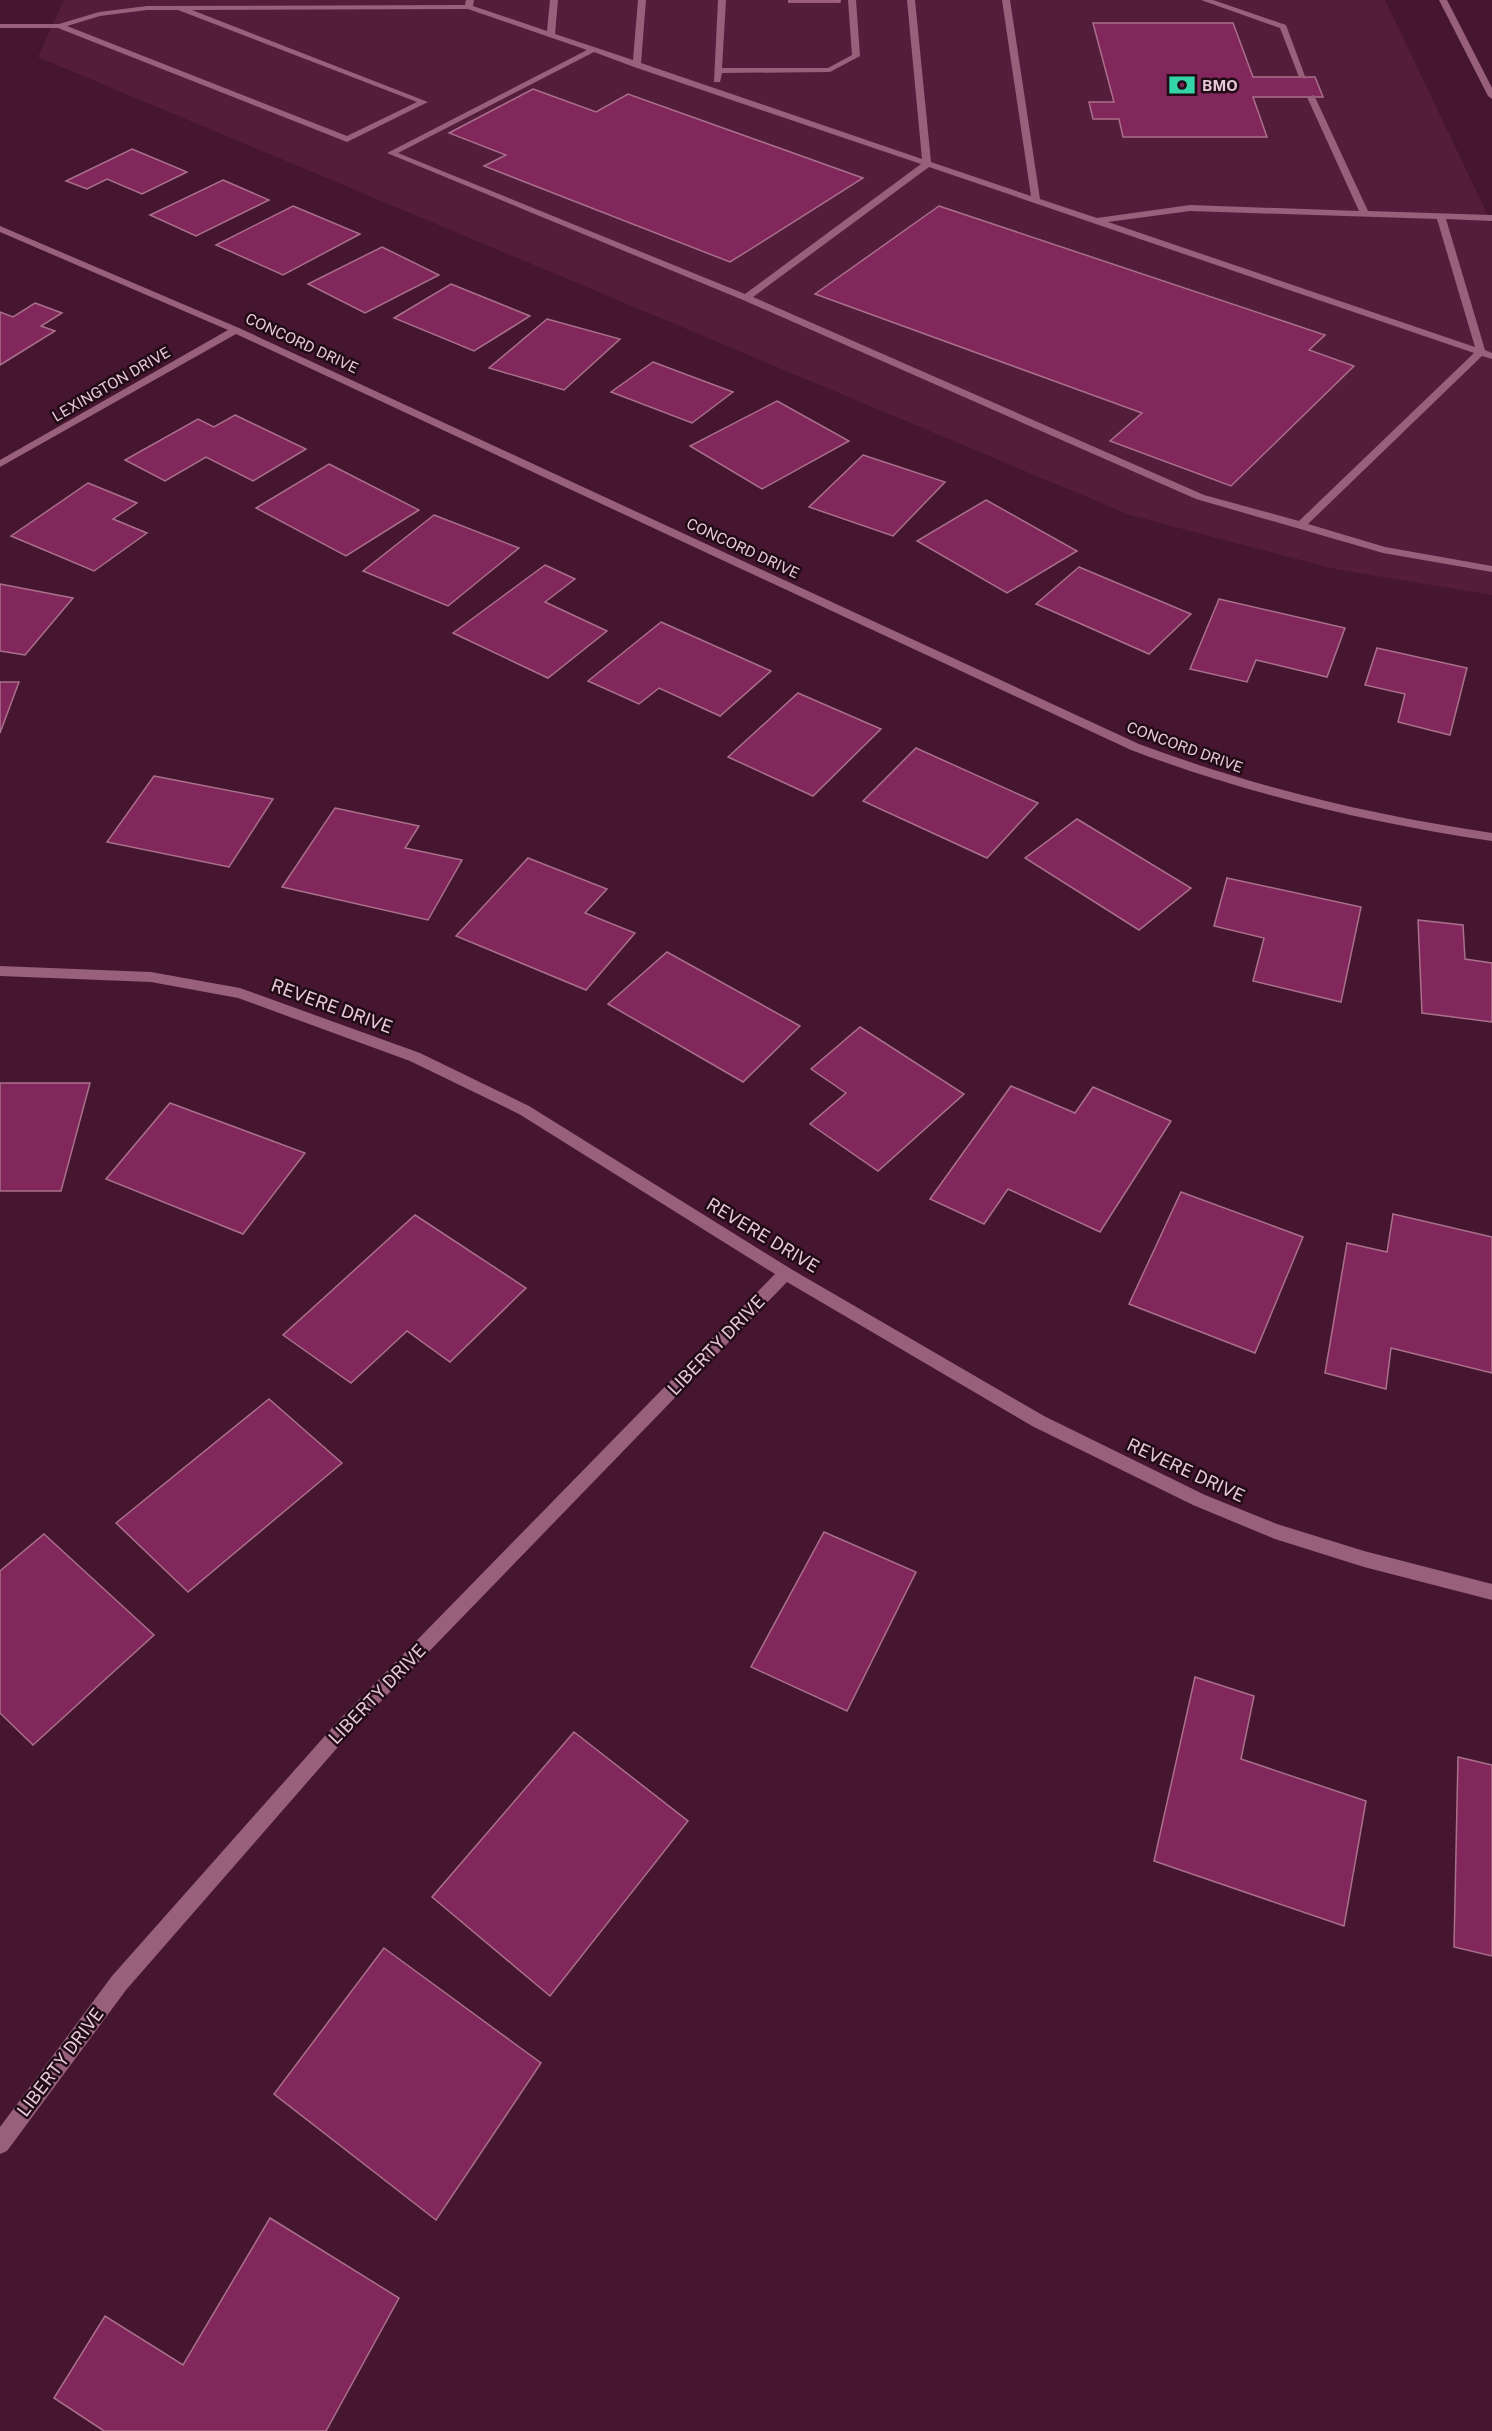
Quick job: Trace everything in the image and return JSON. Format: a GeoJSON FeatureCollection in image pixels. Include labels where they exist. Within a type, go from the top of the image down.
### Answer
{"type":"FeatureCollection","features":[{"type":"Feature","properties":{"kind":"street"},"geometry":{"type":"LineString","coordinates":[[551,35],[554,0]]}},
{"type":"Feature","properties":{"kind":"street"},"geometry":{"type":"LineString","coordinates":[[637,65],[642,0]]}},
{"type":"Feature","properties":{"kind":"street"},"geometry":{"type":"LineString","coordinates":[[716,92],[722,0]]}},
{"type":"Feature","properties":{"kind":"street"},"geometry":{"type":"LineString","coordinates":[[717,71],[830,70],[856,56],[852,0]]}},
{"type":"Feature","properties":{"kind":"street"},"geometry":{"type":"LineString","coordinates":[[911,0],[927,164]]}},
{"type":"Feature","properties":{"kind":"street"},"geometry":{"type":"LineString","coordinates":[[1006,0],[1036,201]]}},
{"type":"Feature","properties":{"kind":"street"},"geometry":{"type":"LineString","coordinates":[[1205,0],[1283,27],[1303,77]]}},
{"type":"Feature","properties":{"kind":"street"},"geometry":{"type":"LineString","coordinates":[[1443,0],[1492,96]]}},
{"type":"Feature","properties":{"kind":"street"},"geometry":{"type":"LineString","coordinates":[[0,26],[59,26],[99,14],[147,8],[469,4],[593,50],[1487,354]]}},
{"type":"Feature","properties":{"kind":"street"},"geometry":{"type":"LineString","coordinates":[[59,26],[347,139],[424,102],[179,8]]}},
{"type":"Feature","properties":{"kind":"street"},"geometry":{"type":"LineString","coordinates":[[593,50],[391,153],[746,298],[1200,497],[1383,550],[1492,569]]}},
{"type":"Feature","properties":{"kind":"street"},"geometry":{"type":"LineString","coordinates":[[1311,97],[1364,213]]}},
{"type":"Feature","properties":{"kind":"street"},"geometry":{"type":"LineString","coordinates":[[746,298],[927,164]]}},
{"type":"Feature","properties":{"kind":"street"},"geometry":{"type":"LineString","coordinates":[[1094,221],[1190,207],[1492,218]]}},
{"type":"Feature","properties":{"kind":"street"},"geometry":{"type":"LineString","coordinates":[[1441,216],[1487,354]]}},
{"type":"Feature","properties":{"kind":"street","name":"CONCORD DRIVE"},"geometry":{"type":"LineString","coordinates":[[0,229],[237,330],[1135,747],[1187,767],[1262,791],[1446,831],[1492,837]]}},
{"type":"Feature","properties":{"kind":"street","name":"LEXINGTON DRIVE"},"geometry":{"type":"LineString","coordinates":[[0,464],[237,330]]}},
{"type":"Feature","properties":{"kind":"street"},"geometry":{"type":"LineString","coordinates":[[1301,525],[1331,494],[1487,354]]}},
{"type":"Feature","properties":{"kind":"street","name":"REVERE DRIVE"},"geometry":{"type":"LineString","coordinates":[[0,970],[152,977],[240,993],[415,1057],[524,1110],[786,1273],[1038,1421],[1199,1500],[1275,1530],[1364,1559],[1492,1592]]}},
{"type":"Feature","properties":{"kind":"street","name":"LIBERTY DRIVE"},"geometry":{"type":"LineString","coordinates":[[0,2144],[119,1983],[345,1726],[786,1273]]}},
{"type":"Feature","properties":{"kind":"shaded area"},"geometry":{"type":"Polygon","coordinates":[[[64,0],[1385,0],[1492,224],[1492,595],[1335,569],[1130,515],[38,57],[64,0]]]}},
{"type":"Feature","properties":{"kind":"building"},"geometry":{"type":"Polygon","coordinates":[[[789,0],[840,0],[840,2],[789,2],[789,0]]]}},
{"type":"Feature","properties":{"kind":"building"},"geometry":{"type":"Polygon","coordinates":[[[1093,23],[1233,23],[1253,77],[1315,77],[1323,97],[1253,97],[1267,137],[1123,137],[1119,119],[1093,119],[1089,102],[1114,102],[1093,23]]]}},
{"type":"Feature","properties":{"kind":"building"},"geometry":{"type":"Polygon","coordinates":[[[533,89],[596,112],[628,94],[863,178],[730,262],[484,166],[506,155],[449,133],[533,89]]]}},
{"type":"Feature","properties":{"kind":"building"},"geometry":{"type":"Polygon","coordinates":[[[132,149],[187,172],[142,194],[107,179],[87,189],[66,181],[132,149]]]}},
{"type":"Feature","properties":{"kind":"building"},"geometry":{"type":"Polygon","coordinates":[[[223,180],[269,200],[196,236],[150,215],[223,180]]]}},
{"type":"Feature","properties":{"kind":"building"},"geometry":{"type":"Polygon","coordinates":[[[293,206],[360,234],[283,275],[216,245],[293,206]]]}},
{"type":"Feature","properties":{"kind":"building"},"geometry":{"type":"Polygon","coordinates":[[[939,206],[1325,335],[1309,350],[1354,366],[1231,486],[1110,441],[1142,413],[815,294],[939,206]]]}},
{"type":"Feature","properties":{"kind":"building"},"geometry":{"type":"Polygon","coordinates":[[[382,247],[439,275],[365,313],[308,284],[382,247]]]}},
{"type":"Feature","properties":{"kind":"building"},"geometry":{"type":"Polygon","coordinates":[[[451,284],[530,316],[474,351],[394,318],[451,284]]]}},
{"type":"Feature","properties":{"kind":"building"},"geometry":{"type":"Polygon","coordinates":[[[35,303],[62,313],[41,326],[55,331],[0,365],[0,312],[13,317],[35,303]]]}},
{"type":"Feature","properties":{"kind":"building"},"geometry":{"type":"Polygon","coordinates":[[[547,319],[620,339],[564,390],[489,368],[547,319]]]}},
{"type":"Feature","properties":{"kind":"building"},"geometry":{"type":"Polygon","coordinates":[[[653,362],[733,392],[692,423],[611,392],[653,362]]]}},
{"type":"Feature","properties":{"kind":"building"},"geometry":{"type":"Polygon","coordinates":[[[777,401],[849,441],[762,489],[690,446],[777,401]]]}},
{"type":"Feature","properties":{"kind":"building"},"geometry":{"type":"Polygon","coordinates":[[[235,415],[306,449],[253,481],[206,457],[165,481],[125,460],[198,419],[214,427],[235,415]]]}},
{"type":"Feature","properties":{"kind":"building"},"geometry":{"type":"Polygon","coordinates":[[[863,455],[945,482],[893,536],[809,507],[863,455]]]}},
{"type":"Feature","properties":{"kind":"building"},"geometry":{"type":"Polygon","coordinates":[[[329,464],[419,510],[346,556],[256,508],[329,464]]]}},
{"type":"Feature","properties":{"kind":"building"},"geometry":{"type":"Polygon","coordinates":[[[88,483],[137,503],[113,519],[147,533],[94,571],[11,536],[88,483]]]}},
{"type":"Feature","properties":{"kind":"building"},"geometry":{"type":"Polygon","coordinates":[[[986,500],[1077,551],[1007,593],[917,541],[986,500]]]}},
{"type":"Feature","properties":{"kind":"building"},"geometry":{"type":"Polygon","coordinates":[[[434,515],[519,548],[448,606],[363,571],[434,515]]]}},
{"type":"Feature","properties":{"kind":"building"},"geometry":{"type":"Polygon","coordinates":[[[545,565],[575,579],[545,602],[607,631],[548,678],[453,633],[545,565]]]}},
{"type":"Feature","properties":{"kind":"building"},"geometry":{"type":"Polygon","coordinates":[[[1079,567],[1191,614],[1149,654],[1036,604],[1079,567]]]}},
{"type":"Feature","properties":{"kind":"building"},"geometry":{"type":"Polygon","coordinates":[[[0,584],[73,598],[25,655],[0,651],[0,584]]]}},
{"type":"Feature","properties":{"kind":"building"},"geometry":{"type":"Polygon","coordinates":[[[1219,599],[1345,628],[1327,677],[1256,660],[1247,682],[1190,669],[1219,599]]]}},
{"type":"Feature","properties":{"kind":"building"},"geometry":{"type":"Polygon","coordinates":[[[661,622],[771,671],[720,716],[659,688],[639,704],[588,681],[661,622]]]}},
{"type":"Feature","properties":{"kind":"building"},"geometry":{"type":"Polygon","coordinates":[[[1377,648],[1467,668],[1450,735],[1398,722],[1405,694],[1365,685],[1377,648]]]}},
{"type":"Feature","properties":{"kind":"building"},"geometry":{"type":"Polygon","coordinates":[[[0,682],[19,682],[0,733],[0,682]]]}},
{"type":"Feature","properties":{"kind":"building"},"geometry":{"type":"Polygon","coordinates":[[[798,693],[881,729],[813,796],[728,757],[798,693]]]}},
{"type":"Feature","properties":{"kind":"building"},"geometry":{"type":"Polygon","coordinates":[[[916,748],[1038,803],[987,858],[863,801],[916,748]]]}},
{"type":"Feature","properties":{"kind":"building"},"geometry":{"type":"Polygon","coordinates":[[[154,776],[273,799],[229,867],[107,842],[154,776]]]}},
{"type":"Feature","properties":{"kind":"building"},"geometry":{"type":"Polygon","coordinates":[[[335,808],[419,826],[405,848],[462,860],[428,920],[282,887],[335,808]]]}},
{"type":"Feature","properties":{"kind":"building"},"geometry":{"type":"Polygon","coordinates":[[[1077,819],[1191,888],[1139,930],[1025,858],[1077,819]]]}},
{"type":"Feature","properties":{"kind":"building"},"geometry":{"type":"Polygon","coordinates":[[[528,858],[607,889],[585,913],[635,933],[586,990],[456,936],[528,858]]]}},
{"type":"Feature","properties":{"kind":"building"},"geometry":{"type":"Polygon","coordinates":[[[1227,878],[1361,907],[1341,1002],[1253,981],[1264,938],[1214,926],[1227,878]]]}},
{"type":"Feature","properties":{"kind":"building"},"geometry":{"type":"Polygon","coordinates":[[[1418,920],[1463,925],[1465,959],[1492,963],[1492,1022],[1422,1013],[1418,920]]]}},
{"type":"Feature","properties":{"kind":"building"},"geometry":{"type":"Polygon","coordinates":[[[667,952],[800,1026],[743,1082],[608,1004],[667,952]]]}},
{"type":"Feature","properties":{"kind":"building"},"geometry":{"type":"Polygon","coordinates":[[[860,1027],[964,1094],[878,1171],[810,1124],[846,1093],[811,1069],[860,1027]]]}},
{"type":"Feature","properties":{"kind":"building"},"geometry":{"type":"Polygon","coordinates":[[[0,1083],[90,1083],[61,1191],[0,1191],[0,1083]]]}},
{"type":"Feature","properties":{"kind":"building"},"geometry":{"type":"Polygon","coordinates":[[[1011,1086],[1075,1113],[1093,1087],[1171,1121],[1100,1232],[1008,1189],[984,1224],[930,1199],[1011,1086]]]}},
{"type":"Feature","properties":{"kind":"building"},"geometry":{"type":"Polygon","coordinates":[[[170,1103],[305,1153],[243,1234],[106,1179],[170,1103]]]}},
{"type":"Feature","properties":{"kind":"building"},"geometry":{"type":"Polygon","coordinates":[[[1181,1192],[1303,1237],[1255,1353],[1129,1304],[1181,1192]]]}},
{"type":"Feature","properties":{"kind":"building"},"geometry":{"type":"Polygon","coordinates":[[[1393,1214],[1492,1237],[1492,1373],[1391,1348],[1386,1389],[1325,1373],[1347,1243],[1387,1252],[1393,1214]]]}},
{"type":"Feature","properties":{"kind":"building"},"geometry":{"type":"Polygon","coordinates":[[[415,1215],[526,1288],[450,1362],[407,1331],[351,1383],[283,1335],[415,1215]]]}},
{"type":"Feature","properties":{"kind":"building"},"geometry":{"type":"Polygon","coordinates":[[[269,1399],[342,1463],[188,1592],[116,1523],[269,1399]]]}},
{"type":"Feature","properties":{"kind":"building"},"geometry":{"type":"Polygon","coordinates":[[[824,1532],[916,1572],[847,1711],[751,1667],[824,1532]]]}},
{"type":"Feature","properties":{"kind":"building"},"geometry":{"type":"Polygon","coordinates":[[[44,1534],[154,1635],[33,1745],[0,1713],[0,1571],[44,1534]]]}},
{"type":"Feature","properties":{"kind":"building"},"geometry":{"type":"Polygon","coordinates":[[[1195,1677],[1254,1696],[1241,1759],[1366,1801],[1344,1926],[1154,1861],[1195,1677]]]}},
{"type":"Feature","properties":{"kind":"building"},"geometry":{"type":"Polygon","coordinates":[[[574,1732],[688,1821],[550,1996],[432,1897],[574,1732]]]}},
{"type":"Feature","properties":{"kind":"building"},"geometry":{"type":"Polygon","coordinates":[[[1458,1757],[1492,1765],[1492,1956],[1454,1947],[1458,1757]]]}},
{"type":"Feature","properties":{"kind":"building"},"geometry":{"type":"Polygon","coordinates":[[[384,1948],[541,2063],[436,2220],[274,2094],[384,1948]]]}},
{"type":"Feature","properties":{"kind":"building"},"geometry":{"type":"Polygon","coordinates":[[[270,2218],[399,2298],[326,2431],[104,2431],[54,2398],[105,2316],[183,2365],[270,2218]]]}},
{"type":"Feature","properties":{"kind":"place","name":"BMO"},"geometry":{"type":"Point","coordinates":[1182,85]}}]}
